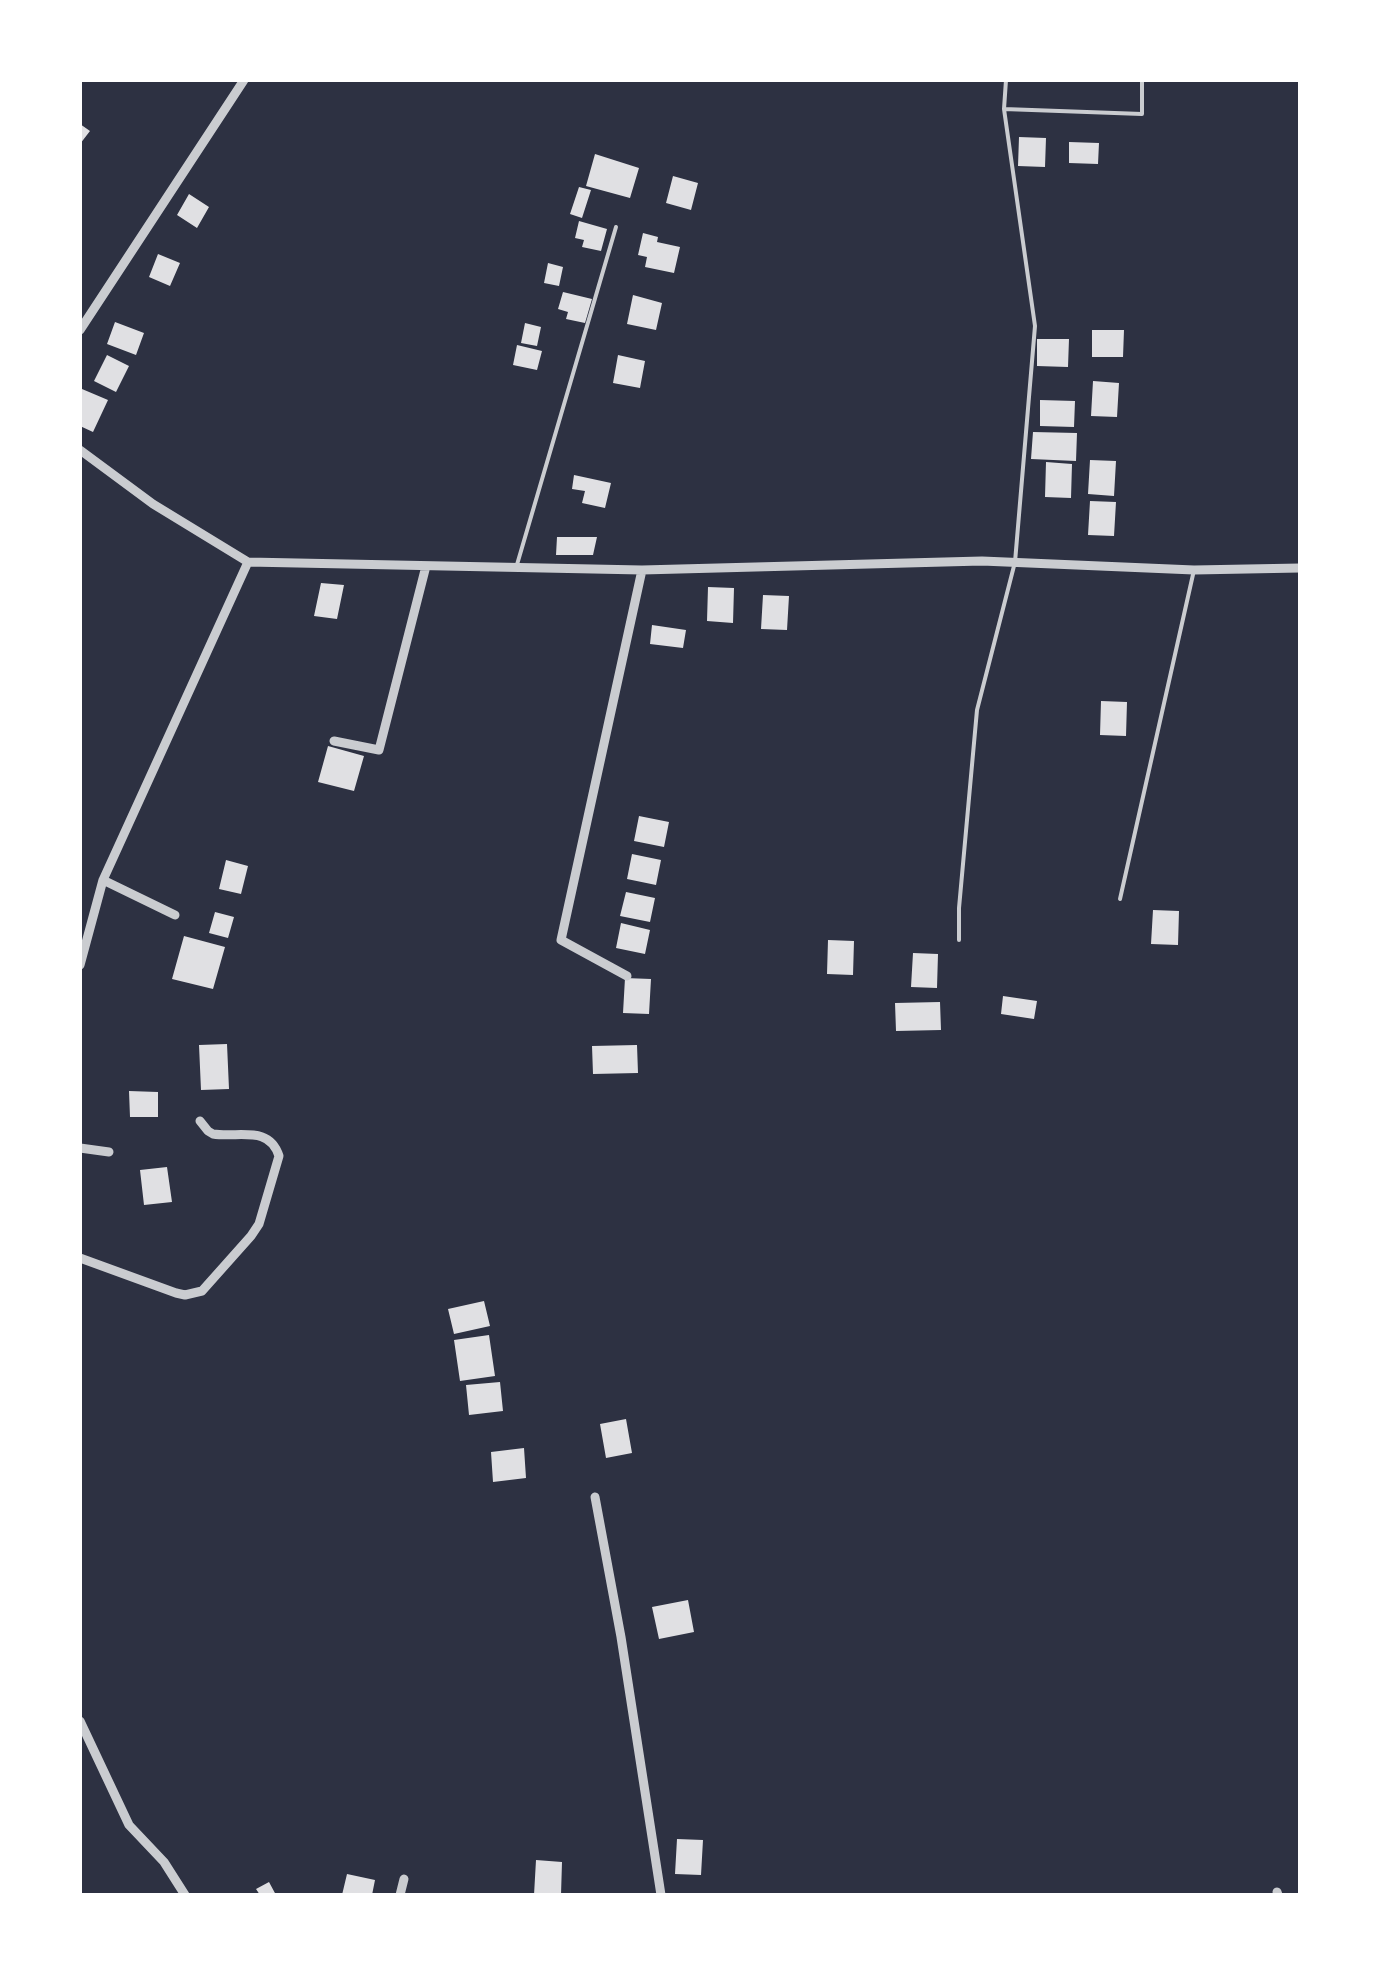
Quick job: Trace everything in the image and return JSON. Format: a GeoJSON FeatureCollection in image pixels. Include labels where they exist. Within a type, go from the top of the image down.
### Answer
{"type":"FeatureCollection","features":[{"type":"Feature","properties":{"kind":"street"},"geometry":{"type":"LineString","coordinates":[[80,330],[244,80]]}},
{"type":"Feature","properties":{"kind":"street"},"geometry":{"type":"LineString","coordinates":[[80,450],[154,504],[248,562],[642,570],[1015,562],[1194,570],[1300,568]]}},
{"type":"Feature","properties":{"kind":"street"},"geometry":{"type":"LineString","coordinates":[[80,965],[104,880],[248,562]]}},
{"type":"Feature","properties":{"kind":"street"},"geometry":{"type":"LineString","coordinates":[[334,742],[378,750],[426,566]]}},
{"type":"Feature","properties":{"kind":"street"},"geometry":{"type":"LineString","coordinates":[[626,976],[561,940],[642,570]]}},
{"type":"Feature","properties":{"kind":"street"},"geometry":{"type":"LineString","coordinates":[[104,880],[176,914]]}},
{"type":"Feature","properties":{"kind":"street"},"geometry":{"type":"LineString","coordinates":[[80,1258],[176,1293],[194,1294],[209,1285],[252,1236],[279,1156],[266,1137],[213,1134],[200,1121]]}},
{"type":"Feature","properties":{"kind":"street"},"geometry":{"type":"LineString","coordinates":[[80,1148],[109,1152]]}},
{"type":"Feature","properties":{"kind":"street"},"geometry":{"type":"LineString","coordinates":[[595,1497],[622,1637],[661,1895]]}},
{"type":"Feature","properties":{"kind":"street"},"geometry":{"type":"LineString","coordinates":[[80,1721],[129,1825],[164,1862],[185,1895]]}},
{"type":"Feature","properties":{"kind":"street"},"geometry":{"type":"LineString","coordinates":[[400,1895],[404,1879]]}},
{"type":"Feature","properties":{"kind":"lane"},"geometry":{"type":"LineString","coordinates":[[959,940],[977,710],[1015,562],[1035,326],[1004,109],[1006,80]]}},
{"type":"Feature","properties":{"kind":"lane"},"geometry":{"type":"LineString","coordinates":[[1004,109],[1142,114],[1142,80]]}},
{"type":"Feature","properties":{"kind":"lane"},"geometry":{"type":"LineString","coordinates":[[516,569],[616,227]]}},
{"type":"Feature","properties":{"kind":"lane"},"geometry":{"type":"LineString","coordinates":[[1120,898],[1194,570]]}},
{"type":"Feature","properties":{"kind":"building"},"geometry":{"type":"Polygon","coordinates":[[[80,124],[90,131],[80,144],[80,124]]]}},
{"type":"Feature","properties":{"kind":"building"},"geometry":{"type":"Polygon","coordinates":[[[1019,137],[1046,138],[1045,167],[1018,166],[1019,137]]]}},
{"type":"Feature","properties":{"kind":"building"},"geometry":{"type":"Polygon","coordinates":[[[1069,142],[1099,143],[1098,164],[1069,163],[1069,142]]]}},
{"type":"Feature","properties":{"kind":"building"},"geometry":{"type":"Polygon","coordinates":[[[595,154],[639,168],[630,198],[586,186],[595,154]]]}},
{"type":"Feature","properties":{"kind":"building"},"geometry":{"type":"Polygon","coordinates":[[[673,176],[698,183],[691,210],[666,203],[673,176]]]}},
{"type":"Feature","properties":{"kind":"building"},"geometry":{"type":"Polygon","coordinates":[[[579,187],[591,190],[582,218],[570,214],[579,187]]]}},
{"type":"Feature","properties":{"kind":"building"},"geometry":{"type":"Polygon","coordinates":[[[189,194],[209,207],[197,228],[177,215],[189,194]]]}},
{"type":"Feature","properties":{"kind":"building"},"geometry":{"type":"Polygon","coordinates":[[[579,221],[607,229],[601,251],[582,247],[584,240],[575,238],[579,221]]]}},
{"type":"Feature","properties":{"kind":"building"},"geometry":{"type":"Polygon","coordinates":[[[643,233],[658,237],[657,242],[680,247],[674,273],[645,267],[647,257],[638,255],[643,233]]]}},
{"type":"Feature","properties":{"kind":"building"},"geometry":{"type":"Polygon","coordinates":[[[158,254],[180,263],[170,286],[149,277],[158,254]]]}},
{"type":"Feature","properties":{"kind":"building"},"geometry":{"type":"Polygon","coordinates":[[[548,263],[563,267],[559,286],[544,283],[548,263]]]}},
{"type":"Feature","properties":{"kind":"building"},"geometry":{"type":"Polygon","coordinates":[[[563,292],[592,299],[585,323],[566,319],[568,312],[558,309],[563,292]]]}},
{"type":"Feature","properties":{"kind":"building"},"geometry":{"type":"Polygon","coordinates":[[[633,295],[662,303],[656,330],[627,324],[633,295]]]}},
{"type":"Feature","properties":{"kind":"building"},"geometry":{"type":"Polygon","coordinates":[[[115,322],[144,333],[136,355],[107,344],[115,322]]]}},
{"type":"Feature","properties":{"kind":"building"},"geometry":{"type":"Polygon","coordinates":[[[525,323],[541,327],[537,346],[521,343],[525,323]]]}},
{"type":"Feature","properties":{"kind":"building"},"geometry":{"type":"Polygon","coordinates":[[[1092,330],[1124,330],[1123,357],[1092,357],[1092,330]]]}},
{"type":"Feature","properties":{"kind":"building"},"geometry":{"type":"Polygon","coordinates":[[[1037,339],[1069,339],[1068,367],[1037,366],[1037,339]]]}},
{"type":"Feature","properties":{"kind":"building"},"geometry":{"type":"Polygon","coordinates":[[[517,345],[542,351],[537,370],[513,365],[517,345]]]}},
{"type":"Feature","properties":{"kind":"building"},"geometry":{"type":"Polygon","coordinates":[[[107,355],[129,366],[116,392],[94,381],[107,355]]]}},
{"type":"Feature","properties":{"kind":"building"},"geometry":{"type":"Polygon","coordinates":[[[618,355],[645,361],[640,388],[613,383],[618,355]]]}},
{"type":"Feature","properties":{"kind":"building"},"geometry":{"type":"Polygon","coordinates":[[[1093,381],[1119,383],[1117,417],[1091,416],[1093,381]]]}},
{"type":"Feature","properties":{"kind":"building"},"geometry":{"type":"Polygon","coordinates":[[[82,389],[108,400],[93,432],[80,426],[82,389]]]}},
{"type":"Feature","properties":{"kind":"building"},"geometry":{"type":"Polygon","coordinates":[[[1040,400],[1075,401],[1074,427],[1040,426],[1040,400]]]}},
{"type":"Feature","properties":{"kind":"building"},"geometry":{"type":"Polygon","coordinates":[[[1033,432],[1077,433],[1076,461],[1031,459],[1033,432]]]}},
{"type":"Feature","properties":{"kind":"building"},"geometry":{"type":"Polygon","coordinates":[[[1090,460],[1116,461],[1114,496],[1088,494],[1090,460]]]}},
{"type":"Feature","properties":{"kind":"building"},"geometry":{"type":"Polygon","coordinates":[[[1046,462],[1072,464],[1071,498],[1045,497],[1046,462]]]}},
{"type":"Feature","properties":{"kind":"building"},"geometry":{"type":"Polygon","coordinates":[[[574,475],[611,483],[605,508],[582,503],[585,491],[572,489],[574,475]]]}},
{"type":"Feature","properties":{"kind":"building"},"geometry":{"type":"Polygon","coordinates":[[[1090,501],[1116,502],[1114,536],[1088,535],[1090,501]]]}},
{"type":"Feature","properties":{"kind":"building"},"geometry":{"type":"Polygon","coordinates":[[[557,537],[597,537],[593,555],[556,555],[557,537]]]}},
{"type":"Feature","properties":{"kind":"building"},"geometry":{"type":"Polygon","coordinates":[[[321,583],[344,585],[337,619],[314,616],[321,583]]]}},
{"type":"Feature","properties":{"kind":"building"},"geometry":{"type":"Polygon","coordinates":[[[708,587],[734,588],[733,623],[707,621],[708,587]]]}},
{"type":"Feature","properties":{"kind":"building"},"geometry":{"type":"Polygon","coordinates":[[[763,595],[789,596],[787,630],[761,629],[763,595]]]}},
{"type":"Feature","properties":{"kind":"building"},"geometry":{"type":"Polygon","coordinates":[[[652,625],[686,630],[683,648],[650,644],[652,625]]]}},
{"type":"Feature","properties":{"kind":"building"},"geometry":{"type":"Polygon","coordinates":[[[1101,701],[1127,702],[1126,736],[1100,735],[1101,701]]]}},
{"type":"Feature","properties":{"kind":"building"},"geometry":{"type":"Polygon","coordinates":[[[328,746],[364,756],[354,791],[318,782],[328,746]]]}},
{"type":"Feature","properties":{"kind":"building"},"geometry":{"type":"Polygon","coordinates":[[[639,816],[669,822],[664,847],[634,841],[639,816]]]}},
{"type":"Feature","properties":{"kind":"building"},"geometry":{"type":"Polygon","coordinates":[[[632,854],[661,860],[656,885],[627,879],[632,854]]]}},
{"type":"Feature","properties":{"kind":"building"},"geometry":{"type":"Polygon","coordinates":[[[226,860],[248,866],[241,894],[219,889],[226,860]]]}},
{"type":"Feature","properties":{"kind":"building"},"geometry":{"type":"Polygon","coordinates":[[[626,892],[655,898],[650,922],[620,916],[626,892]]]}},
{"type":"Feature","properties":{"kind":"building"},"geometry":{"type":"Polygon","coordinates":[[[1153,910],[1179,911],[1178,945],[1151,944],[1153,910]]]}},
{"type":"Feature","properties":{"kind":"building"},"geometry":{"type":"Polygon","coordinates":[[[215,912],[234,917],[228,938],[209,933],[215,912]]]}},
{"type":"Feature","properties":{"kind":"building"},"geometry":{"type":"Polygon","coordinates":[[[621,923],[650,930],[645,954],[616,948],[621,923]]]}},
{"type":"Feature","properties":{"kind":"building"},"geometry":{"type":"Polygon","coordinates":[[[184,936],[225,947],[213,989],[172,979],[184,936]]]}},
{"type":"Feature","properties":{"kind":"building"},"geometry":{"type":"Polygon","coordinates":[[[828,940],[854,941],[853,975],[827,974],[828,940]]]}},
{"type":"Feature","properties":{"kind":"building"},"geometry":{"type":"Polygon","coordinates":[[[913,953],[938,954],[937,988],[911,987],[913,953]]]}},
{"type":"Feature","properties":{"kind":"building"},"geometry":{"type":"Polygon","coordinates":[[[625,978],[651,979],[649,1014],[623,1013],[625,978]]]}},
{"type":"Feature","properties":{"kind":"building"},"geometry":{"type":"Polygon","coordinates":[[[1003,996],[1037,1001],[1034,1019],[1001,1014],[1003,996]]]}},
{"type":"Feature","properties":{"kind":"building"},"geometry":{"type":"Polygon","coordinates":[[[940,1002],[941,1030],[896,1031],[895,1003],[940,1002]]]}},
{"type":"Feature","properties":{"kind":"building"},"geometry":{"type":"Polygon","coordinates":[[[227,1044],[229,1089],[201,1090],[199,1045],[227,1044]]]}},
{"type":"Feature","properties":{"kind":"building"},"geometry":{"type":"Polygon","coordinates":[[[637,1045],[638,1073],[593,1074],[592,1046],[637,1045]]]}},
{"type":"Feature","properties":{"kind":"building"},"geometry":{"type":"Polygon","coordinates":[[[129,1091],[158,1092],[158,1117],[130,1117],[129,1091]]]}},
{"type":"Feature","properties":{"kind":"building"},"geometry":{"type":"Polygon","coordinates":[[[167,1167],[172,1202],[144,1205],[140,1170],[167,1167]]]}},
{"type":"Feature","properties":{"kind":"building"},"geometry":{"type":"Polygon","coordinates":[[[484,1301],[490,1326],[454,1334],[448,1309],[484,1301]]]}},
{"type":"Feature","properties":{"kind":"building"},"geometry":{"type":"Polygon","coordinates":[[[489,1335],[495,1376],[460,1381],[454,1340],[489,1335]]]}},
{"type":"Feature","properties":{"kind":"building"},"geometry":{"type":"Polygon","coordinates":[[[500,1382],[503,1411],[469,1415],[466,1385],[500,1382]]]}},
{"type":"Feature","properties":{"kind":"building"},"geometry":{"type":"Polygon","coordinates":[[[626,1419],[632,1453],[606,1458],[600,1424],[626,1419]]]}},
{"type":"Feature","properties":{"kind":"building"},"geometry":{"type":"Polygon","coordinates":[[[524,1448],[526,1478],[493,1482],[491,1452],[524,1448]]]}},
{"type":"Feature","properties":{"kind":"building"},"geometry":{"type":"Polygon","coordinates":[[[688,1600],[694,1632],[659,1639],[652,1607],[688,1600]]]}},
{"type":"Feature","properties":{"kind":"building"},"geometry":{"type":"Polygon","coordinates":[[[677,1839],[703,1840],[701,1875],[675,1874],[677,1839]]]}},
{"type":"Feature","properties":{"kind":"building"},"geometry":{"type":"Polygon","coordinates":[[[536,1860],[562,1862],[561,1895],[534,1895],[536,1860]]]}},
{"type":"Feature","properties":{"kind":"building"},"geometry":{"type":"Polygon","coordinates":[[[347,1874],[375,1880],[372,1895],[342,1895],[347,1874]]]}},
{"type":"Feature","properties":{"kind":"building"},"geometry":{"type":"Polygon","coordinates":[[[269,1882],[276,1895],[260,1895],[256,1889],[269,1882]]]}}]}
